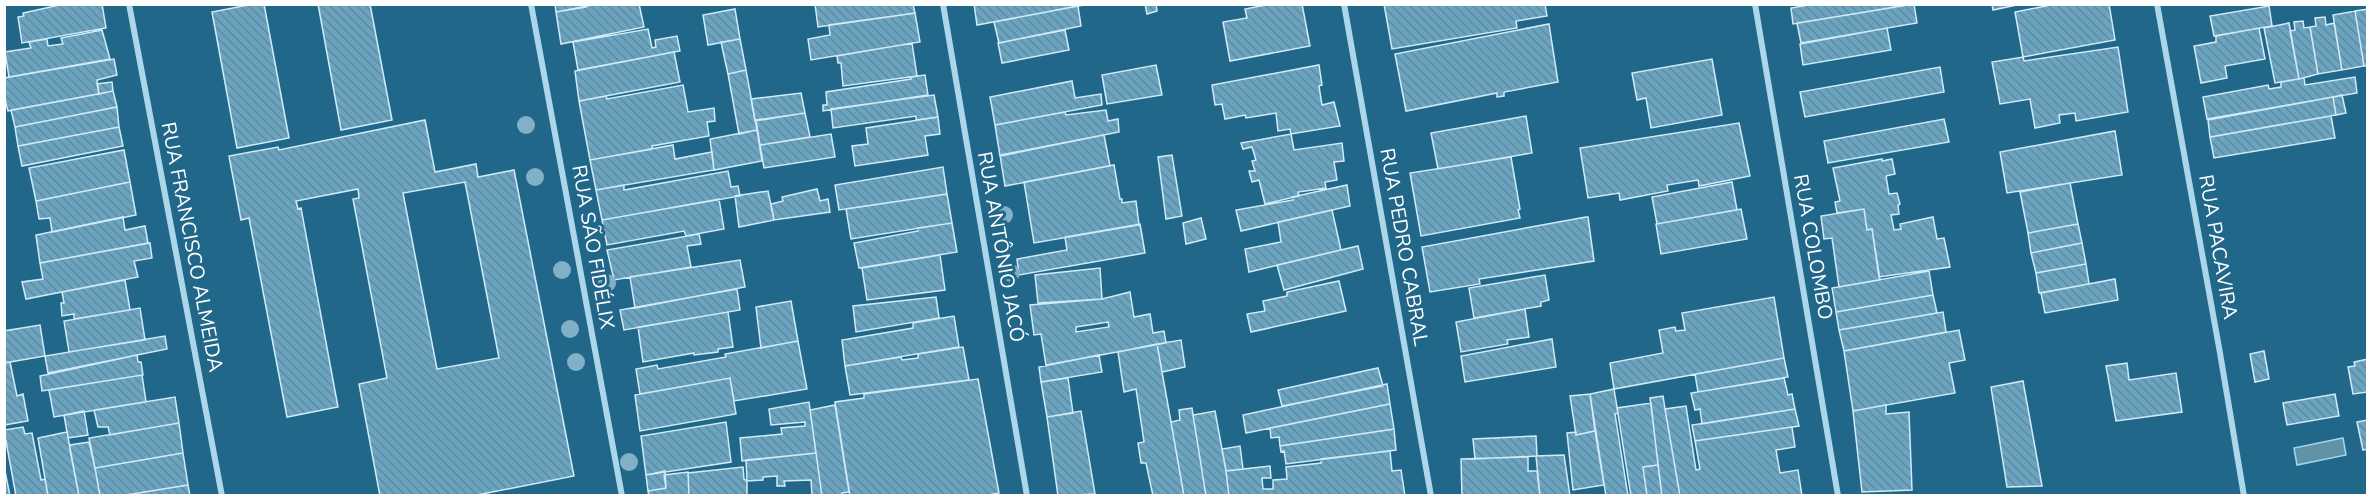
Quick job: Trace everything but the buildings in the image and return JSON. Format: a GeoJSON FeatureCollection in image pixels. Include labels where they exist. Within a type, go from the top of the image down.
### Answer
{"type":"FeatureCollection","features":[{"type":"Feature","properties":{"kind":"street","name":"RUA FRANCISCO ALMEIDA"},"geometry":{"type":"LineString","coordinates":[[129,4],[222,495]]}},
{"type":"Feature","properties":{"kind":"street","name":"RUA SÃO FIDÉLIX"},"geometry":{"type":"LineString","coordinates":[[531,4],[622,495]]}},
{"type":"Feature","properties":{"kind":"street","name":"RUA ANTÔNIO JACÓ"},"geometry":{"type":"LineString","coordinates":[[943,4],[1027,495]]}},
{"type":"Feature","properties":{"kind":"street","name":"RUA PEDRO CABRAL"},"geometry":{"type":"LineString","coordinates":[[1344,4],[1431,495]]}},
{"type":"Feature","properties":{"kind":"street","name":"RUA COLOMBO"},"geometry":{"type":"LineString","coordinates":[[1755,4],[1838,495]]}},
{"type":"Feature","properties":{"kind":"street","name":"RUA PACAVIRA"},"geometry":{"type":"LineString","coordinates":[[2157,4],[2244,495]]}},
{"type":"Feature","properties":{"kind":"water"},"geometry":{"type":"Polygon","coordinates":[[[2343,438],[2346,455],[2297,465],[2294,448],[2343,438]]]}}]}
